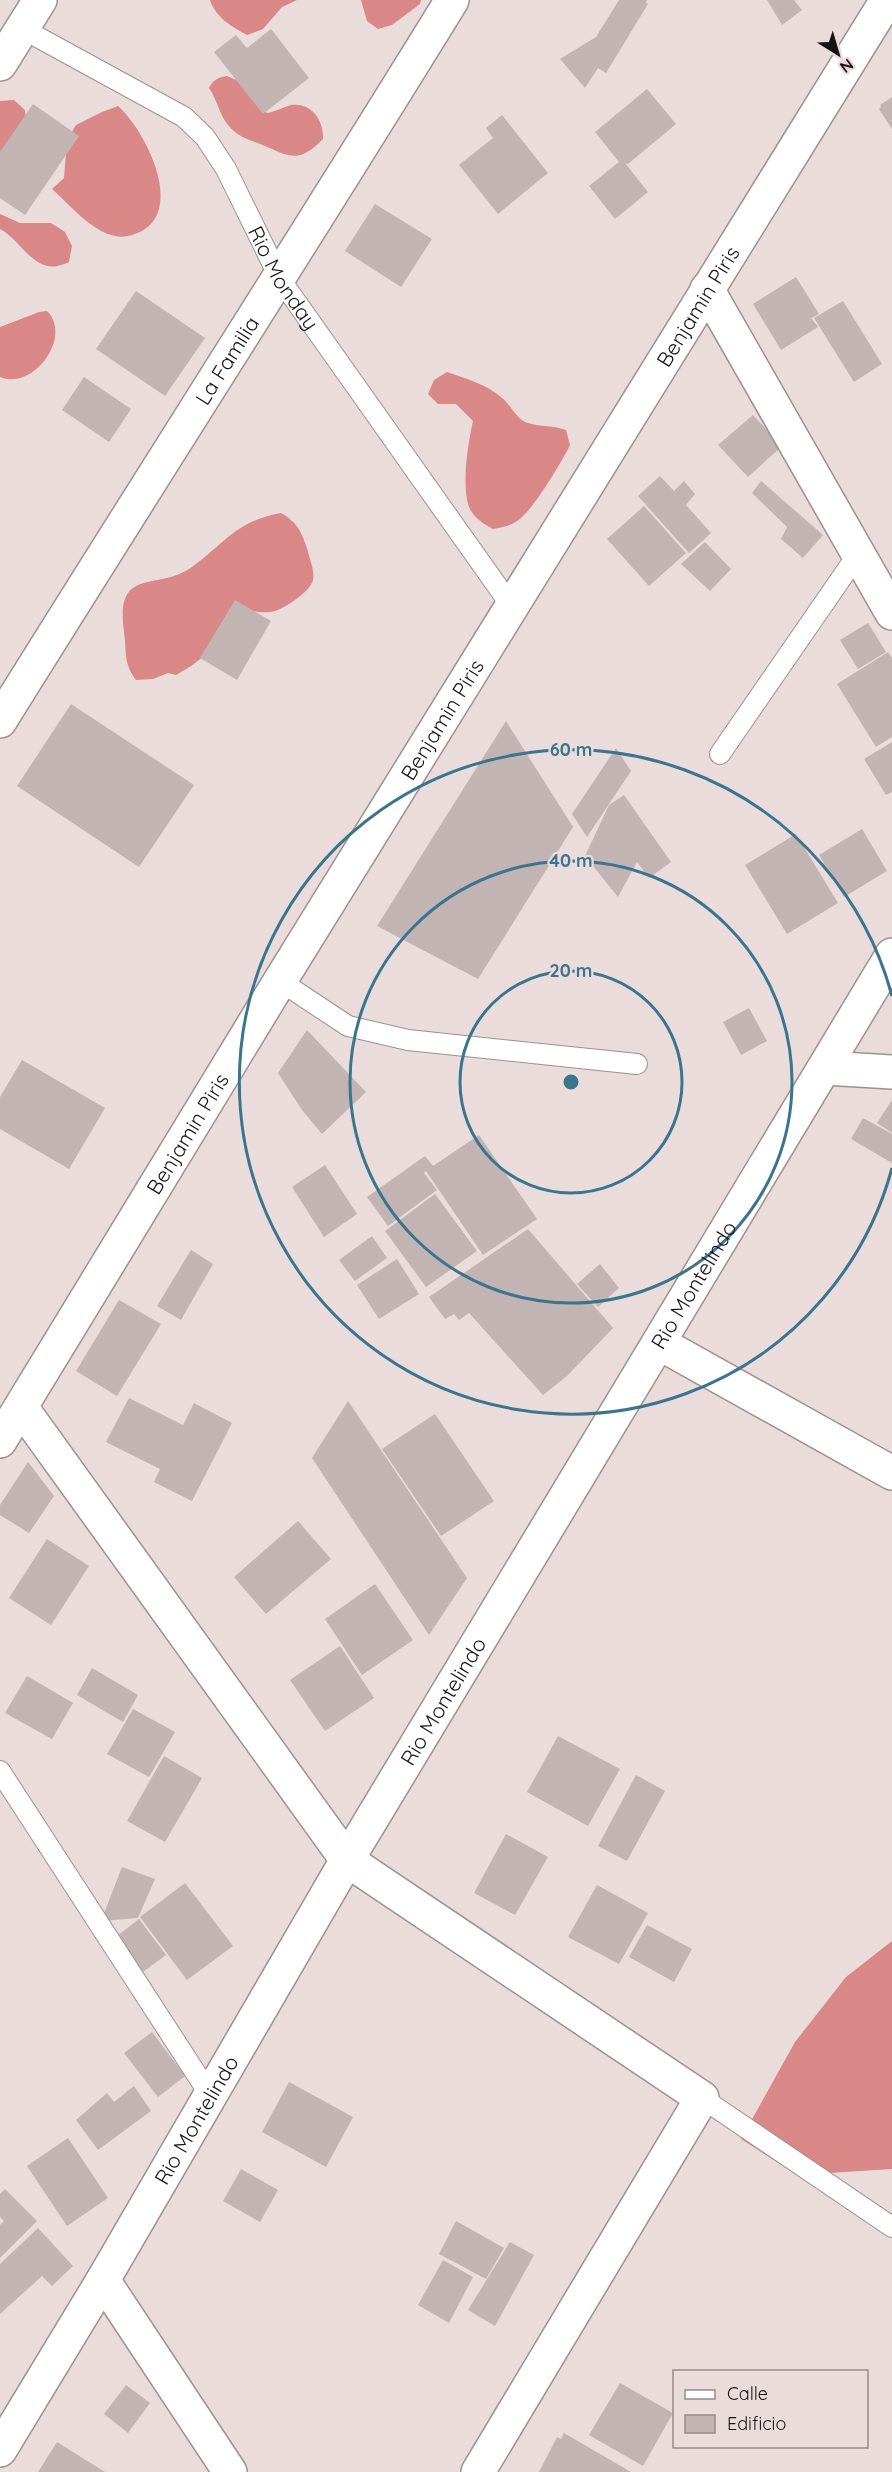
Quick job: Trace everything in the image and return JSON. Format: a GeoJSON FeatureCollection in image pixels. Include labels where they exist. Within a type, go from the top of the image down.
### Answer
{"type":"FeatureCollection","features":[{"type":"Feature","properties":{"kind":"street"},"geometry":{"type":"LineString","coordinates":[[0,64],[11,21],[40,0]]}},
{"type":"Feature","properties":{"kind":"street","name":"La Familia"},"geometry":{"type":"LineString","coordinates":[[0,721],[183,428],[280,279],[452,0]]}},
{"type":"Feature","properties":{"kind":"street","name":"Benjamin Piris"},"geometry":{"type":"LineString","coordinates":[[0,1441],[280,981],[887,0]]}},
{"type":"Feature","properties":{"kind":"street"},"geometry":{"type":"LineString","coordinates":[[707,289],[892,614]]}},
{"type":"Feature","properties":{"kind":"street","name":"Rio Montelindo"},"geometry":{"type":"LineString","coordinates":[[0,2450],[103,2280],[347,1860],[892,955]]}},
{"type":"Feature","properties":{"kind":"street"},"geometry":{"type":"LineString","coordinates":[[825,1068],[892,1072]]}},
{"type":"Feature","properties":{"kind":"street"},"geometry":{"type":"LineString","coordinates":[[659,1343],[892,1473]]}},
{"type":"Feature","properties":{"kind":"street"},"geometry":{"type":"LineString","coordinates":[[21,1407],[347,1860],[702,2098],[478,2472]]}},
{"type":"Feature","properties":{"kind":"street"},"geometry":{"type":"LineString","coordinates":[[103,2280],[230,2472]]}},
{"type":"Feature","properties":{"kind":"lane","name":"Rio Monday"},"geometry":{"type":"LineString","coordinates":[[11,21],[184,117],[205,137],[226,169],[280,279],[513,607]]}},
{"type":"Feature","properties":{"kind":"lane"},"geometry":{"type":"LineString","coordinates":[[720,754],[858,554]]}},
{"type":"Feature","properties":{"kind":"lane"},"geometry":{"type":"LineString","coordinates":[[280,981],[348,1026],[408,1040],[637,1064]]}},
{"type":"Feature","properties":{"kind":"lane"},"geometry":{"type":"LineString","coordinates":[[0,1771],[210,2095]]}},
{"type":"Feature","properties":{"kind":"lane"},"geometry":{"type":"LineString","coordinates":[[702,2098],[892,2227]]}},
{"type":"Feature","properties":{"kind":"shaded area"},"geometry":{"type":"Polygon","coordinates":[[[210,0],[297,0],[282,7],[263,29],[247,35],[220,17],[210,0]]]}},
{"type":"Feature","properties":{"kind":"shaded area"},"geometry":{"type":"Polygon","coordinates":[[[361,0],[421,0],[420,4],[392,25],[378,29],[367,21],[361,0]]]}},
{"type":"Feature","properties":{"kind":"shaded area"},"geometry":{"type":"Polygon","coordinates":[[[227,76],[241,82],[254,101],[267,113],[291,105],[311,110],[319,120],[323,139],[306,153],[292,156],[239,135],[225,121],[209,88],[216,79],[227,76]]]}},
{"type":"Feature","properties":{"kind":"shaded area"},"geometry":{"type":"Polygon","coordinates":[[[14,100],[25,110],[29,140],[0,181],[0,101],[14,100]]]}},
{"type":"Feature","properties":{"kind":"shaded area"},"geometry":{"type":"Polygon","coordinates":[[[118,106],[139,132],[148,149],[156,168],[160,187],[160,205],[154,220],[142,231],[122,237],[98,229],[81,217],[52,189],[64,178],[67,140],[76,125],[118,106]]]}},
{"type":"Feature","properties":{"kind":"shaded area"},"geometry":{"type":"Polygon","coordinates":[[[0,214],[20,223],[51,223],[65,232],[72,246],[69,262],[47,266],[31,257],[0,229],[0,214]]]}},
{"type":"Feature","properties":{"kind":"shaded area"},"geometry":{"type":"Polygon","coordinates":[[[47,311],[54,322],[55,334],[46,359],[25,376],[13,379],[0,377],[0,327],[47,311]]]}},
{"type":"Feature","properties":{"kind":"shaded area"},"geometry":{"type":"Polygon","coordinates":[[[447,372],[490,389],[525,422],[566,430],[570,445],[542,493],[516,522],[493,529],[471,511],[465,480],[473,421],[456,404],[438,404],[428,394],[434,380],[447,372]]]}},
{"type":"Feature","properties":{"kind":"shaded area"},"geometry":{"type":"Polygon","coordinates":[[[281,513],[298,528],[307,548],[313,568],[313,580],[308,589],[291,603],[275,611],[243,609],[203,657],[176,675],[168,673],[153,679],[136,680],[126,657],[123,611],[126,597],[132,589],[179,574],[192,567],[242,527],[253,521],[281,513]]]}},
{"type":"Feature","properties":{"kind":"shaded area"},"geometry":{"type":"Polygon","coordinates":[[[892,1941],[892,2169],[797,2175],[741,2139],[795,2042],[846,1977],[892,1941]]]}},
{"type":"Feature","properties":{"kind":"building"},"geometry":{"type":"Polygon","coordinates":[[[619,0],[647,0],[648,4],[606,73],[598,68],[585,88],[560,59],[596,37],[619,0]]]}},
{"type":"Feature","properties":{"kind":"building"},"geometry":{"type":"Polygon","coordinates":[[[767,0],[794,0],[802,10],[782,25],[767,0]]]}},
{"type":"Feature","properties":{"kind":"building"},"geometry":{"type":"Polygon","coordinates":[[[271,29],[309,78],[263,114],[214,52],[236,35],[247,48],[271,29]]]}},
{"type":"Feature","properties":{"kind":"building"},"geometry":{"type":"Polygon","coordinates":[[[647,89],[676,124],[628,164],[625,163],[648,192],[615,219],[589,186],[619,162],[595,132],[647,89]]]}},
{"type":"Feature","properties":{"kind":"building"},"geometry":{"type":"Polygon","coordinates":[[[892,97],[892,129],[879,109],[880,105],[892,97]]]}},
{"type":"Feature","properties":{"kind":"building"},"geometry":{"type":"Polygon","coordinates":[[[33,104],[79,136],[25,215],[0,198],[0,152],[33,104]]]}},
{"type":"Feature","properties":{"kind":"building"},"geometry":{"type":"Polygon","coordinates":[[[502,115],[548,173],[498,214],[459,165],[493,138],[486,128],[502,115]]]}},
{"type":"Feature","properties":{"kind":"building"},"geometry":{"type":"Polygon","coordinates":[[[375,204],[432,239],[401,287],[345,251],[375,204]]]}},
{"type":"Feature","properties":{"kind":"building"},"geometry":{"type":"Polygon","coordinates":[[[796,277],[819,314],[810,319],[818,327],[781,350],[753,304],[796,277]]]}},
{"type":"Feature","properties":{"kind":"building"},"geometry":{"type":"Polygon","coordinates":[[[136,291],[205,338],[165,396],[96,349],[136,291]]]}},
{"type":"Feature","properties":{"kind":"building"},"geometry":{"type":"Polygon","coordinates":[[[843,301],[882,364],[854,382],[814,318],[843,301]]]}},
{"type":"Feature","properties":{"kind":"building"},"geometry":{"type":"Polygon","coordinates":[[[84,377],[131,409],[109,442],[62,410],[84,377]]]}},
{"type":"Feature","properties":{"kind":"building"},"geometry":{"type":"Polygon","coordinates":[[[753,415],[782,446],[748,477],[718,445],[753,415]]]}},
{"type":"Feature","properties":{"kind":"building"},"geometry":{"type":"Polygon","coordinates":[[[660,476],[674,491],[684,481],[695,494],[686,505],[711,533],[689,553],[638,496],[660,476]]]}},
{"type":"Feature","properties":{"kind":"building"},"geometry":{"type":"Polygon","coordinates":[[[761,481],[823,535],[803,558],[781,539],[787,527],[752,493],[761,481]]]}},
{"type":"Feature","properties":{"kind":"building"},"geometry":{"type":"Polygon","coordinates":[[[644,506],[686,553],[649,586],[607,539],[644,506]]]}},
{"type":"Feature","properties":{"kind":"building"},"geometry":{"type":"Polygon","coordinates":[[[705,542],[731,569],[710,591],[681,564],[705,542]]]}},
{"type":"Feature","properties":{"kind":"building"},"geometry":{"type":"Polygon","coordinates":[[[235,600],[271,621],[237,680],[200,658],[235,600]]]}},
{"type":"Feature","properties":{"kind":"building"},"geometry":{"type":"Polygon","coordinates":[[[868,623],[886,652],[858,669],[840,640],[868,623]]]}},
{"type":"Feature","properties":{"kind":"building"},"geometry":{"type":"Polygon","coordinates":[[[888,652],[892,658],[892,737],[876,747],[837,684],[888,652]]]}},
{"type":"Feature","properties":{"kind":"building"},"geometry":{"type":"Polygon","coordinates":[[[71,704],[194,785],[139,867],[17,786],[71,704]]]}},
{"type":"Feature","properties":{"kind":"building"},"geometry":{"type":"Polygon","coordinates":[[[506,721],[573,827],[478,979],[377,926],[506,721]]]}},
{"type":"Feature","properties":{"kind":"building"},"geometry":{"type":"Polygon","coordinates":[[[892,742],[892,792],[886,795],[864,759],[892,742]]]}},
{"type":"Feature","properties":{"kind":"building"},"geometry":{"type":"Polygon","coordinates":[[[616,748],[631,771],[587,837],[572,814],[616,748]]]}},
{"type":"Feature","properties":{"kind":"building"},"geometry":{"type":"Polygon","coordinates":[[[624,795],[671,862],[649,878],[637,862],[618,897],[585,856],[609,805],[624,795]]]}},
{"type":"Feature","properties":{"kind":"building"},"geometry":{"type":"Polygon","coordinates":[[[862,829],[887,871],[844,897],[819,855],[862,829]]]}},
{"type":"Feature","properties":{"kind":"building"},"geometry":{"type":"Polygon","coordinates":[[[796,834],[838,903],[787,934],[745,865],[796,834]]]}},
{"type":"Feature","properties":{"kind":"building"},"geometry":{"type":"Polygon","coordinates":[[[749,1008],[767,1041],[741,1055],[723,1022],[749,1008]]]}},
{"type":"Feature","properties":{"kind":"building"},"geometry":{"type":"Polygon","coordinates":[[[307,1030],[366,1092],[322,1134],[302,1110],[278,1073],[307,1030]]]}},
{"type":"Feature","properties":{"kind":"building"},"geometry":{"type":"Polygon","coordinates":[[[22,1060],[105,1108],[69,1169],[0,1129],[0,1097],[22,1060]]]}},
{"type":"Feature","properties":{"kind":"building"},"geometry":{"type":"Polygon","coordinates":[[[892,1100],[892,1133],[877,1123],[892,1100]]]}},
{"type":"Feature","properties":{"kind":"building"},"geometry":{"type":"Polygon","coordinates":[[[863,1118],[892,1134],[892,1163],[851,1139],[863,1118]]]}},
{"type":"Feature","properties":{"kind":"building"},"geometry":{"type":"Polygon","coordinates":[[[479,1135],[537,1219],[483,1255],[426,1171],[424,1173],[437,1190],[388,1226],[367,1197],[425,1156],[433,1166],[479,1135]]]}},
{"type":"Feature","properties":{"kind":"building"},"geometry":{"type":"Polygon","coordinates":[[[325,1165],[357,1214],[324,1237],[292,1187],[325,1165]]]}},
{"type":"Feature","properties":{"kind":"building"},"geometry":{"type":"Polygon","coordinates":[[[435,1194],[477,1251],[426,1287],[385,1231],[435,1194]]]}},
{"type":"Feature","properties":{"kind":"building"},"geometry":{"type":"Polygon","coordinates":[[[528,1229],[613,1328],[567,1376],[543,1395],[469,1313],[459,1320],[454,1314],[445,1319],[429,1297],[528,1229]]]}},
{"type":"Feature","properties":{"kind":"building"},"geometry":{"type":"Polygon","coordinates":[[[372,1236],[387,1258],[355,1281],[339,1260],[372,1236]]]}},
{"type":"Feature","properties":{"kind":"building"},"geometry":{"type":"Polygon","coordinates":[[[191,1250],[213,1264],[181,1320],[157,1306],[191,1250]]]}},
{"type":"Feature","properties":{"kind":"building"},"geometry":{"type":"Polygon","coordinates":[[[397,1259],[419,1294],[379,1319],[357,1285],[397,1259]]]}},
{"type":"Feature","properties":{"kind":"building"},"geometry":{"type":"Polygon","coordinates":[[[600,1264],[619,1288],[598,1307],[577,1284],[600,1264]]]}},
{"type":"Feature","properties":{"kind":"building"},"geometry":{"type":"Polygon","coordinates":[[[119,1300],[161,1324],[117,1396],[76,1371],[119,1300]]]}},
{"type":"Feature","properties":{"kind":"building"},"geometry":{"type":"Polygon","coordinates":[[[129,1398],[183,1425],[194,1403],[232,1423],[192,1501],[154,1482],[160,1469],[106,1442],[129,1398]]]}},
{"type":"Feature","properties":{"kind":"building"},"geometry":{"type":"Polygon","coordinates":[[[348,1401],[467,1578],[429,1635],[312,1458],[348,1401]]]}},
{"type":"Feature","properties":{"kind":"building"},"geometry":{"type":"Polygon","coordinates":[[[435,1414],[494,1501],[441,1536],[382,1449],[435,1414]]]}},
{"type":"Feature","properties":{"kind":"building"},"geometry":{"type":"Polygon","coordinates":[[[28,1462],[54,1496],[29,1533],[0,1515],[0,1505],[28,1462]]]}},
{"type":"Feature","properties":{"kind":"building"},"geometry":{"type":"Polygon","coordinates":[[[298,1521],[331,1559],[266,1614],[234,1577],[298,1521]]]}},
{"type":"Feature","properties":{"kind":"building"},"geometry":{"type":"Polygon","coordinates":[[[47,1539],[89,1566],[51,1625],[9,1598],[47,1539]]]}},
{"type":"Feature","properties":{"kind":"building"},"geometry":{"type":"Polygon","coordinates":[[[375,1584],[413,1640],[362,1675],[325,1619],[375,1584]]]}},
{"type":"Feature","properties":{"kind":"building"},"geometry":{"type":"Polygon","coordinates":[[[340,1646],[374,1698],[325,1731],[290,1680],[340,1646]]]}},
{"type":"Feature","properties":{"kind":"building"},"geometry":{"type":"Polygon","coordinates":[[[92,1668],[138,1695],[123,1722],[77,1695],[92,1668]]]}},
{"type":"Feature","properties":{"kind":"building"},"geometry":{"type":"Polygon","coordinates":[[[27,1676],[73,1703],[52,1739],[5,1713],[27,1676]]]}},
{"type":"Feature","properties":{"kind":"building"},"geometry":{"type":"Polygon","coordinates":[[[133,1709],[175,1732],[149,1777],[107,1754],[133,1709]]]}},
{"type":"Feature","properties":{"kind":"building"},"geometry":{"type":"Polygon","coordinates":[[[558,1736],[620,1769],[588,1826],[527,1792],[558,1736]]]}},
{"type":"Feature","properties":{"kind":"building"},"geometry":{"type":"Polygon","coordinates":[[[164,1756],[202,1778],[165,1842],[127,1821],[164,1756]]]}},
{"type":"Feature","properties":{"kind":"building"},"geometry":{"type":"Polygon","coordinates":[[[636,1775],[665,1791],[627,1861],[598,1846],[636,1775]]]}},
{"type":"Feature","properties":{"kind":"building"},"geometry":{"type":"Polygon","coordinates":[[[506,1834],[548,1857],[515,1915],[474,1893],[506,1834]]]}},
{"type":"Feature","properties":{"kind":"building"},"geometry":{"type":"Polygon","coordinates":[[[122,1867],[155,1879],[138,1918],[101,1921],[122,1867]]]}},
{"type":"Feature","properties":{"kind":"building"},"geometry":{"type":"Polygon","coordinates":[[[185,1883],[233,1946],[187,1980],[140,1917],[185,1883]]]}},
{"type":"Feature","properties":{"kind":"building"},"geometry":{"type":"Polygon","coordinates":[[[597,1885],[648,1913],[619,1964],[568,1937],[597,1885]]]}},
{"type":"Feature","properties":{"kind":"building"},"geometry":{"type":"Polygon","coordinates":[[[139,1919],[166,1955],[140,1974],[113,1939],[139,1919]]]}},
{"type":"Feature","properties":{"kind":"building"},"geometry":{"type":"Polygon","coordinates":[[[647,1925],[692,1949],[674,1982],[629,1957],[647,1925]]]}},
{"type":"Feature","properties":{"kind":"building"},"geometry":{"type":"Polygon","coordinates":[[[152,2032],[185,2076],[158,2097],[124,2053],[152,2032]]]}},
{"type":"Feature","properties":{"kind":"building"},"geometry":{"type":"Polygon","coordinates":[[[289,2082],[353,2117],[326,2167],[262,2132],[289,2082]]]}},
{"type":"Feature","properties":{"kind":"building"},"geometry":{"type":"Polygon","coordinates":[[[134,2086],[151,2111],[98,2150],[76,2120],[107,2093],[114,2102],[134,2086]]]}},
{"type":"Feature","properties":{"kind":"building"},"geometry":{"type":"Polygon","coordinates":[[[68,2138],[108,2198],[67,2226],[27,2166],[68,2138]]]}},
{"type":"Feature","properties":{"kind":"building"},"geometry":{"type":"Polygon","coordinates":[[[241,2169],[278,2190],[260,2222],[223,2201],[241,2169]]]}},
{"type":"Feature","properties":{"kind":"building"},"geometry":{"type":"Polygon","coordinates":[[[5,2189],[37,2221],[0,2258],[0,2225],[4,2221],[0,2217],[0,2194],[5,2189]]]}},
{"type":"Feature","properties":{"kind":"building"},"geometry":{"type":"Polygon","coordinates":[[[456,2221],[504,2248],[486,2279],[439,2254],[456,2221]]]}},
{"type":"Feature","properties":{"kind":"building"},"geometry":{"type":"Polygon","coordinates":[[[38,2228],[73,2266],[52,2286],[42,2276],[0,2314],[0,2264],[38,2228]]]}},
{"type":"Feature","properties":{"kind":"building"},"geometry":{"type":"Polygon","coordinates":[[[510,2242],[534,2255],[495,2326],[468,2310],[510,2242]]]}},
{"type":"Feature","properties":{"kind":"building"},"geometry":{"type":"Polygon","coordinates":[[[443,2260],[473,2277],[449,2323],[418,2305],[443,2260]]]}},
{"type":"Feature","properties":{"kind":"building"},"geometry":{"type":"Polygon","coordinates":[[[620,2383],[673,2413],[643,2466],[589,2435],[620,2383]]]}},
{"type":"Feature","properties":{"kind":"building"},"geometry":{"type":"Polygon","coordinates":[[[126,2385],[150,2403],[128,2433],[104,2414],[126,2385]]]}},
{"type":"Feature","properties":{"kind":"building"},"geometry":{"type":"Polygon","coordinates":[[[564,2433],[631,2472],[539,2472],[557,2437],[561,2439],[564,2433]]]}},
{"type":"Feature","properties":{"kind":"building"},"geometry":{"type":"Polygon","coordinates":[[[57,2442],[105,2472],[38,2472],[57,2442]]]}}]}
